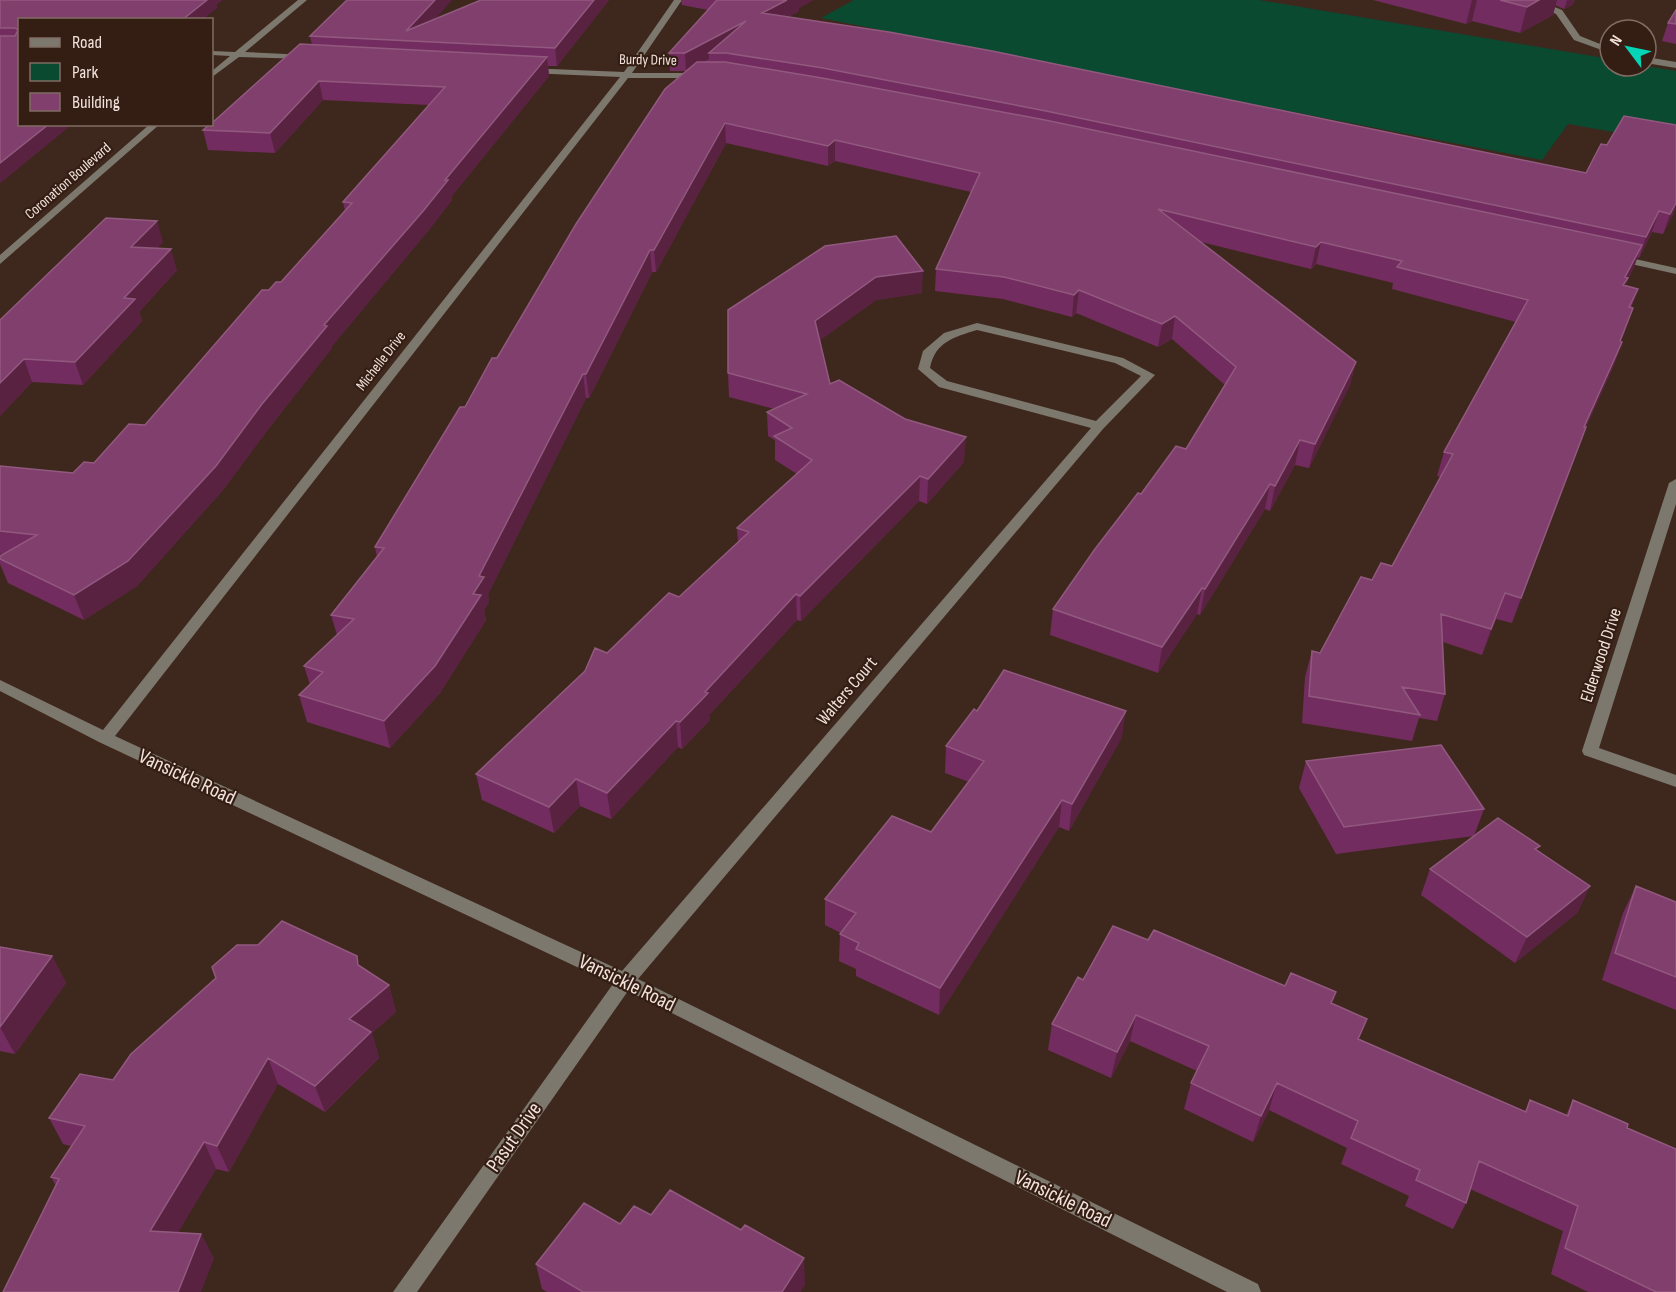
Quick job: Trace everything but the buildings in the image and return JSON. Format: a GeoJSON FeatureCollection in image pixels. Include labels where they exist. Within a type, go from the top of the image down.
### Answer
{"type":"FeatureCollection","features":[{"type":"Feature","properties":{"kind":"street"},"geometry":{"type":"LineString","coordinates":[[213,74],[303,0]]}},
{"type":"Feature","properties":{"kind":"street","name":"Michelle Drive"},"geometry":{"type":"LineString","coordinates":[[105,738],[626,75],[678,0]]}},
{"type":"Feature","properties":{"kind":"street"},"geometry":{"type":"LineString","coordinates":[[1530,0],[1559,12],[1577,38],[1598,46]]}},
{"type":"Feature","properties":{"kind":"street"},"geometry":{"type":"LineString","coordinates":[[213,53],[318,58]]}},
{"type":"Feature","properties":{"kind":"street"},"geometry":{"type":"LineString","coordinates":[[1658,53],[1676,56]]}},
{"type":"Feature","properties":{"kind":"street"},"geometry":{"type":"LineString","coordinates":[[1658,62],[1676,65]]}},
{"type":"Feature","properties":{"kind":"street","name":"Burdy Drive"},"geometry":{"type":"LineString","coordinates":[[524,69],[626,75],[715,76]]}},
{"type":"Feature","properties":{"kind":"street","name":"Coronation Boulevard"},"geometry":{"type":"LineString","coordinates":[[0,261],[154,126]]}},
{"type":"Feature","properties":{"kind":"street"},"geometry":{"type":"LineString","coordinates":[[1606,256],[1676,271]]}},
{"type":"Feature","properties":{"kind":"street","name":"Walters Court"},"geometry":{"type":"LineString","coordinates":[[625,981],[1099,426],[1149,375],[1119,360],[976,326],[948,335],[927,353],[924,369],[943,384],[1099,426]]}},
{"type":"Feature","properties":{"kind":"street","name":"Elderwood Drive"},"geometry":{"type":"LineString","coordinates":[[1676,483],[1590,751],[1676,781]]}},
{"type":"Feature","properties":{"kind":"street","name":"Vansickle Road"},"geometry":{"type":"LineString","coordinates":[[0,685],[105,738],[625,981],[1250,1292]]}},
{"type":"Feature","properties":{"kind":"street","name":"Pasut Drive"},"geometry":{"type":"LineString","coordinates":[[404,1292],[625,981]]}},
{"type":"Feature","properties":{"kind":"green space"},"geometry":{"type":"Polygon","coordinates":[[[854,0],[1259,0],[1598,57],[1598,78],[1658,78],[1658,68],[1676,71],[1676,143],[1568,124],[1542,160],[1237,101],[1184,153],[1214,97],[821,18],[854,0]]]}}]}
